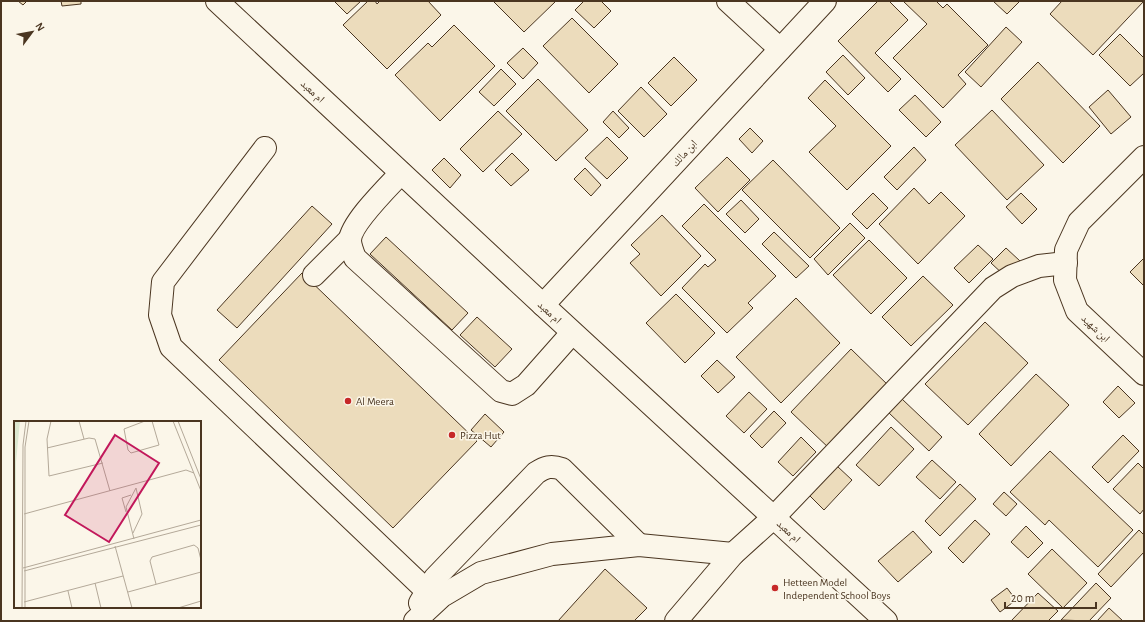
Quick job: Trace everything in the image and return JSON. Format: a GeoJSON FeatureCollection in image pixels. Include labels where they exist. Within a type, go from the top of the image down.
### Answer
{"type":"FeatureCollection","features":[{"type":"Feature","properties":{"kind":"street","name":"ام معبد"},"geometry":{"type":"LineString","coordinates":[[217,1],[572,333],[774,517],[874,617]]}},
{"type":"Feature","properties":{"kind":"street"},"geometry":{"type":"LineString","coordinates":[[728,1],[780,49]]}},
{"type":"Feature","properties":{"kind":"street","name":"ابن مالك"},"geometry":{"type":"LineString","coordinates":[[543,306],[825,1]]}},
{"type":"Feature","properties":{"kind":"street"},"geometry":{"type":"LineString","coordinates":[[265,148],[163,282],[160,315],[171,347],[427,591]]}},
{"type":"Feature","properties":{"kind":"street","name":"ابن شهيد"},"geometry":{"type":"LineString","coordinates":[[1144,158],[1080,222],[1066,250],[1065,280],[1077,311],[1144,374]]}},
{"type":"Feature","properties":{"kind":"street"},"geometry":{"type":"LineString","coordinates":[[314,275],[350,240],[357,223],[401,173]]}},
{"type":"Feature","properties":{"kind":"street"},"geometry":{"type":"LineString","coordinates":[[350,240],[355,258],[501,391],[512,394],[526,385],[572,333]]}},
{"type":"Feature","properties":{"kind":"street"},"geometry":{"type":"LineString","coordinates":[[676,621],[733,554],[774,517],[993,288],[1012,276],[1039,266],[1066,263]]}},
{"type":"Feature","properties":{"kind":"street"},"geometry":{"type":"LineString","coordinates":[[414,621],[421,602],[435,578],[536,473],[545,467],[554,466],[562,469],[639,546]]}},
{"type":"Feature","properties":{"kind":"street"},"geometry":{"type":"LineString","coordinates":[[414,621],[442,596],[481,573],[552,554],[639,546],[733,554]]}},
{"type":"Feature","properties":{"kind":"building"},"geometry":{"type":"Polygon","coordinates":[[[18,1],[27,1],[23,5],[18,1]]]}},
{"type":"Feature","properties":{"kind":"building"},"geometry":{"type":"Polygon","coordinates":[[[61,1],[81,1],[81,4],[62,6],[61,1]]]}},
{"type":"Feature","properties":{"kind":"building"},"geometry":{"type":"Polygon","coordinates":[[[334,1],[361,1],[347,14],[334,1]]]}},
{"type":"Feature","properties":{"kind":"building"},"geometry":{"type":"Polygon","coordinates":[[[368,1],[375,1],[377,4],[380,1],[428,1],[441,15],[387,69],[343,25],[368,1]]]}},
{"type":"Feature","properties":{"kind":"building"},"geometry":{"type":"Polygon","coordinates":[[[493,1],[556,1],[524,32],[493,1]]]}},
{"type":"Feature","properties":{"kind":"building"},"geometry":{"type":"Polygon","coordinates":[[[584,1],[601,1],[611,11],[594,28],[575,10],[584,1]]]}},
{"type":"Feature","properties":{"kind":"building"},"geometry":{"type":"Polygon","coordinates":[[[878,1],[889,1],[908,20],[875,53],[901,79],[888,92],[838,41],[878,1]]]}},
{"type":"Feature","properties":{"kind":"building"},"geometry":{"type":"Polygon","coordinates":[[[903,1],[936,1],[943,8],[947,4],[988,45],[958,75],[966,84],[943,108],[893,58],[927,24],[903,1]]]}},
{"type":"Feature","properties":{"kind":"building"},"geometry":{"type":"Polygon","coordinates":[[[993,1],[1020,1],[1007,14],[993,1]]]}},
{"type":"Feature","properties":{"kind":"building"},"geometry":{"type":"Polygon","coordinates":[[[1062,1],[1144,1],[1093,55],[1050,14],[1062,1]]]}},
{"type":"Feature","properties":{"kind":"building"},"geometry":{"type":"Polygon","coordinates":[[[572,18],[618,64],[589,93],[543,46],[572,18]]]}},
{"type":"Feature","properties":{"kind":"building"},"geometry":{"type":"Polygon","coordinates":[[[454,25],[495,66],[440,121],[395,75],[428,43],[432,47],[454,25]]]}},
{"type":"Feature","properties":{"kind":"building"},"geometry":{"type":"Polygon","coordinates":[[[1006,27],[1022,42],[981,87],[965,72],[1006,27]]]}},
{"type":"Feature","properties":{"kind":"building"},"geometry":{"type":"Polygon","coordinates":[[[1120,34],[1144,58],[1144,73],[1130,86],[1099,55],[1120,34]]]}},
{"type":"Feature","properties":{"kind":"building"},"geometry":{"type":"Polygon","coordinates":[[[523,48],[538,63],[523,79],[507,63],[523,48]]]}},
{"type":"Feature","properties":{"kind":"building"},"geometry":{"type":"Polygon","coordinates":[[[843,55],[865,78],[848,95],[826,72],[843,55]]]}},
{"type":"Feature","properties":{"kind":"building"},"geometry":{"type":"Polygon","coordinates":[[[674,57],[697,80],[671,106],[648,83],[674,57]]]}},
{"type":"Feature","properties":{"kind":"building"},"geometry":{"type":"Polygon","coordinates":[[[1038,62],[1100,126],[1063,163],[1001,99],[1038,62]]]}},
{"type":"Feature","properties":{"kind":"building"},"geometry":{"type":"Polygon","coordinates":[[[501,69],[516,84],[494,106],[479,92],[501,69]]]}},
{"type":"Feature","properties":{"kind":"building"},"geometry":{"type":"Polygon","coordinates":[[[538,79],[588,130],[556,161],[506,111],[538,79]]]}},
{"type":"Feature","properties":{"kind":"building"},"geometry":{"type":"Polygon","coordinates":[[[825,80],[891,146],[847,190],[809,152],[836,126],[808,98],[825,80]]]}},
{"type":"Feature","properties":{"kind":"building"},"geometry":{"type":"Polygon","coordinates":[[[641,87],[667,114],[644,137],[618,111],[641,87]]]}},
{"type":"Feature","properties":{"kind":"building"},"geometry":{"type":"Polygon","coordinates":[[[1108,90],[1131,117],[1111,134],[1089,107],[1108,90]]]}},
{"type":"Feature","properties":{"kind":"building"},"geometry":{"type":"Polygon","coordinates":[[[915,95],[941,122],[926,137],[899,110],[915,95]]]}},
{"type":"Feature","properties":{"kind":"building"},"geometry":{"type":"Polygon","coordinates":[[[992,110],[1044,165],[1007,200],[955,145],[992,110]]]}},
{"type":"Feature","properties":{"kind":"building"},"geometry":{"type":"Polygon","coordinates":[[[498,111],[522,134],[483,172],[460,149],[498,111]]]}},
{"type":"Feature","properties":{"kind":"building"},"geometry":{"type":"Polygon","coordinates":[[[613,111],[629,128],[619,138],[603,122],[613,111]]]}},
{"type":"Feature","properties":{"kind":"building"},"geometry":{"type":"Polygon","coordinates":[[[750,128],[763,141],[752,153],[739,139],[750,128]]]}},
{"type":"Feature","properties":{"kind":"building"},"geometry":{"type":"Polygon","coordinates":[[[607,137],[628,158],[607,179],[585,158],[607,137]]]}},
{"type":"Feature","properties":{"kind":"building"},"geometry":{"type":"Polygon","coordinates":[[[914,147],[926,160],[897,190],[884,177],[914,147]]]}},
{"type":"Feature","properties":{"kind":"building"},"geometry":{"type":"Polygon","coordinates":[[[512,153],[529,170],[511,186],[495,170],[512,153]]]}},
{"type":"Feature","properties":{"kind":"building"},"geometry":{"type":"Polygon","coordinates":[[[727,157],[750,180],[718,212],[695,188],[727,157]]]}},
{"type":"Feature","properties":{"kind":"building"},"geometry":{"type":"Polygon","coordinates":[[[444,158],[461,175],[450,188],[432,170],[444,158]]]}},
{"type":"Feature","properties":{"kind":"building"},"geometry":{"type":"Polygon","coordinates":[[[773,160],[840,228],[810,258],[742,190],[773,160]]]}},
{"type":"Feature","properties":{"kind":"building"},"geometry":{"type":"Polygon","coordinates":[[[585,168],[601,185],[591,196],[574,179],[585,168]]]}},
{"type":"Feature","properties":{"kind":"building"},"geometry":{"type":"Polygon","coordinates":[[[914,188],[929,204],[941,192],[965,216],[918,264],[879,224],[914,188]]]}},
{"type":"Feature","properties":{"kind":"building"},"geometry":{"type":"Polygon","coordinates":[[[873,193],[888,208],[867,229],[852,214],[873,193]]]}},
{"type":"Feature","properties":{"kind":"building"},"geometry":{"type":"Polygon","coordinates":[[[1021,193],[1037,209],[1022,224],[1006,207],[1021,193]]]}},
{"type":"Feature","properties":{"kind":"building"},"geometry":{"type":"Polygon","coordinates":[[[741,200],[759,219],[745,233],[726,214],[741,200]]]}},
{"type":"Feature","properties":{"kind":"building"},"geometry":{"type":"Polygon","coordinates":[[[704,204],[776,276],[748,303],[753,308],[727,333],[682,288],[705,264],[708,267],[716,260],[682,226],[704,204]]]}},
{"type":"Feature","properties":{"kind":"building"},"geometry":{"type":"Polygon","coordinates":[[[312,206],[332,224],[237,328],[217,310],[312,206]]]}},
{"type":"Feature","properties":{"kind":"building"},"geometry":{"type":"Polygon","coordinates":[[[662,215],[701,256],[661,296],[630,263],[640,254],[631,245],[662,215]]]}},
{"type":"Feature","properties":{"kind":"building"},"geometry":{"type":"Polygon","coordinates":[[[850,223],[865,238],[828,275],[814,259],[850,223]]]}},
{"type":"Feature","properties":{"kind":"building"},"geometry":{"type":"Polygon","coordinates":[[[774,232],[809,266],[796,278],[762,244],[774,232]]]}},
{"type":"Feature","properties":{"kind":"building"},"geometry":{"type":"Polygon","coordinates":[[[386,237],[468,313],[452,330],[370,254],[386,237]]]}},
{"type":"Feature","properties":{"kind":"building"},"geometry":{"type":"Polygon","coordinates":[[[869,240],[907,278],[871,314],[833,275],[869,240]]]}},
{"type":"Feature","properties":{"kind":"building"},"geometry":{"type":"Polygon","coordinates":[[[978,245],[993,259],[969,283],[954,268],[978,245]]]}},
{"type":"Feature","properties":{"kind":"building"},"geometry":{"type":"Polygon","coordinates":[[[1006,248],[1020,261],[1005,276],[991,263],[1006,248]]]}},
{"type":"Feature","properties":{"kind":"building"},"geometry":{"type":"Polygon","coordinates":[[[1144,258],[1144,286],[1130,272],[1144,258]]]}},
{"type":"Feature","properties":{"kind":"building","name":"Al Meera"},"geometry":{"type":"Polygon","coordinates":[[[302,273],[477,441],[393,528],[219,360],[302,273]]]}},
{"type":"Feature","properties":{"kind":"building"},"geometry":{"type":"Polygon","coordinates":[[[923,276],[953,305],[911,346],[882,317],[923,276]]]}},
{"type":"Feature","properties":{"kind":"building"},"geometry":{"type":"Polygon","coordinates":[[[676,294],[715,333],[685,363],[646,323],[676,294]]]}},
{"type":"Feature","properties":{"kind":"building"},"geometry":{"type":"Polygon","coordinates":[[[796,298],[840,343],[781,403],[736,357],[796,298]]]}},
{"type":"Feature","properties":{"kind":"building"},"geometry":{"type":"Polygon","coordinates":[[[477,317],[512,349],[495,367],[460,335],[477,317]]]}},
{"type":"Feature","properties":{"kind":"building"},"geometry":{"type":"Polygon","coordinates":[[[985,322],[1028,363],[968,425],[925,384],[985,322]]]}},
{"type":"Feature","properties":{"kind":"building"},"geometry":{"type":"Polygon","coordinates":[[[851,349],[891,388],[831,450],[791,412],[851,349]]]}},
{"type":"Feature","properties":{"kind":"building"},"geometry":{"type":"Polygon","coordinates":[[[717,360],[735,377],[718,393],[701,376],[717,360]]]}},
{"type":"Feature","properties":{"kind":"building"},"geometry":{"type":"Polygon","coordinates":[[[1036,374],[1069,405],[1011,466],[979,434],[1036,374]]]}},
{"type":"Feature","properties":{"kind":"building"},"geometry":{"type":"Polygon","coordinates":[[[1118,386],[1135,403],[1119,418],[1103,402],[1118,386]]]}},
{"type":"Feature","properties":{"kind":"building"},"geometry":{"type":"Polygon","coordinates":[[[749,392],[767,409],[744,433],[726,416],[749,392]]]}},
{"type":"Feature","properties":{"kind":"building"},"geometry":{"type":"Polygon","coordinates":[[[902,399],[942,437],[929,451],[889,413],[902,399]]]}},
{"type":"Feature","properties":{"kind":"building"},"geometry":{"type":"Polygon","coordinates":[[[774,411],[786,423],[762,448],[750,436],[774,411]]]}},
{"type":"Feature","properties":{"kind":"building"},"geometry":{"type":"Polygon","coordinates":[[[485,414],[504,432],[491,447],[471,430],[485,414]]]}},
{"type":"Feature","properties":{"kind":"building"},"geometry":{"type":"Polygon","coordinates":[[[891,427],[914,449],[879,486],[856,465],[891,427]]]}},
{"type":"Feature","properties":{"kind":"building"},"geometry":{"type":"Polygon","coordinates":[[[1123,435],[1139,451],[1108,483],[1092,467],[1123,435]]]}},
{"type":"Feature","properties":{"kind":"building"},"geometry":{"type":"Polygon","coordinates":[[[801,437],[816,452],[793,476],[778,462],[801,437]]]}},
{"type":"Feature","properties":{"kind":"building"},"geometry":{"type":"Polygon","coordinates":[[[1050,451],[1133,530],[1098,567],[1049,520],[1045,525],[1010,492],[1050,451]]]}},
{"type":"Feature","properties":{"kind":"building"},"geometry":{"type":"Polygon","coordinates":[[[932,460],[956,482],[940,499],[916,477],[932,460]]]}},
{"type":"Feature","properties":{"kind":"building"},"geometry":{"type":"Polygon","coordinates":[[[1138,463],[1144,469],[1144,509],[1140,514],[1113,489],[1138,463]]]}},
{"type":"Feature","properties":{"kind":"building"},"geometry":{"type":"Polygon","coordinates":[[[837,466],[852,480],[824,510],[809,495],[837,466]]]}},
{"type":"Feature","properties":{"kind":"building"},"geometry":{"type":"Polygon","coordinates":[[[960,484],[976,499],[940,536],[925,521],[960,484]]]}},
{"type":"Feature","properties":{"kind":"building"},"geometry":{"type":"Polygon","coordinates":[[[1004,492],[1017,504],[1006,516],[993,504],[1004,492]]]}},
{"type":"Feature","properties":{"kind":"building"},"geometry":{"type":"Polygon","coordinates":[[[975,520],[990,534],[963,563],[948,548],[975,520]]]}},
{"type":"Feature","properties":{"kind":"building"},"geometry":{"type":"Polygon","coordinates":[[[1026,526],[1043,543],[1028,558],[1011,542],[1026,526]]]}},
{"type":"Feature","properties":{"kind":"building"},"geometry":{"type":"Polygon","coordinates":[[[1139,530],[1144,535],[1144,552],[1111,587],[1098,574],[1139,530]]]}},
{"type":"Feature","properties":{"kind":"building"},"geometry":{"type":"Polygon","coordinates":[[[913,531],[932,552],[898,582],[878,561],[913,531]]]}},
{"type":"Feature","properties":{"kind":"building"},"geometry":{"type":"Polygon","coordinates":[[[1052,549],[1087,583],[1063,608],[1028,574],[1052,549]]]}},
{"type":"Feature","properties":{"kind":"building"},"geometry":{"type":"Polygon","coordinates":[[[605,569],[647,608],[634,621],[558,621],[605,569]]]}},
{"type":"Feature","properties":{"kind":"building"},"geometry":{"type":"Polygon","coordinates":[[[1096,583],[1111,598],[1089,621],[1061,620],[1096,583]]]}},
{"type":"Feature","properties":{"kind":"building"},"geometry":{"type":"Polygon","coordinates":[[[1007,588],[1016,600],[1000,612],[991,600],[1007,588]]]}},
{"type":"Feature","properties":{"kind":"building"},"geometry":{"type":"Polygon","coordinates":[[[1038,593],[1058,611],[1048,621],[1011,621],[1038,593]]]}},
{"type":"Feature","properties":{"kind":"building"},"geometry":{"type":"Polygon","coordinates":[[[1109,608],[1123,621],[1097,621],[1109,608]]]}},
{"type":"Feature","properties":{"kind":"place","name":"Al Meera"},"geometry":{"type":"Point","coordinates":[348,401]}},
{"type":"Feature","properties":{"kind":"place","name":"Pizza Hut"},"geometry":{"type":"Point","coordinates":[452,435]}},
{"type":"Feature","properties":{"kind":"place","name":"Hetteen Model Independent School Boys"},"geometry":{"type":"Point","coordinates":[775,588]}}]}
